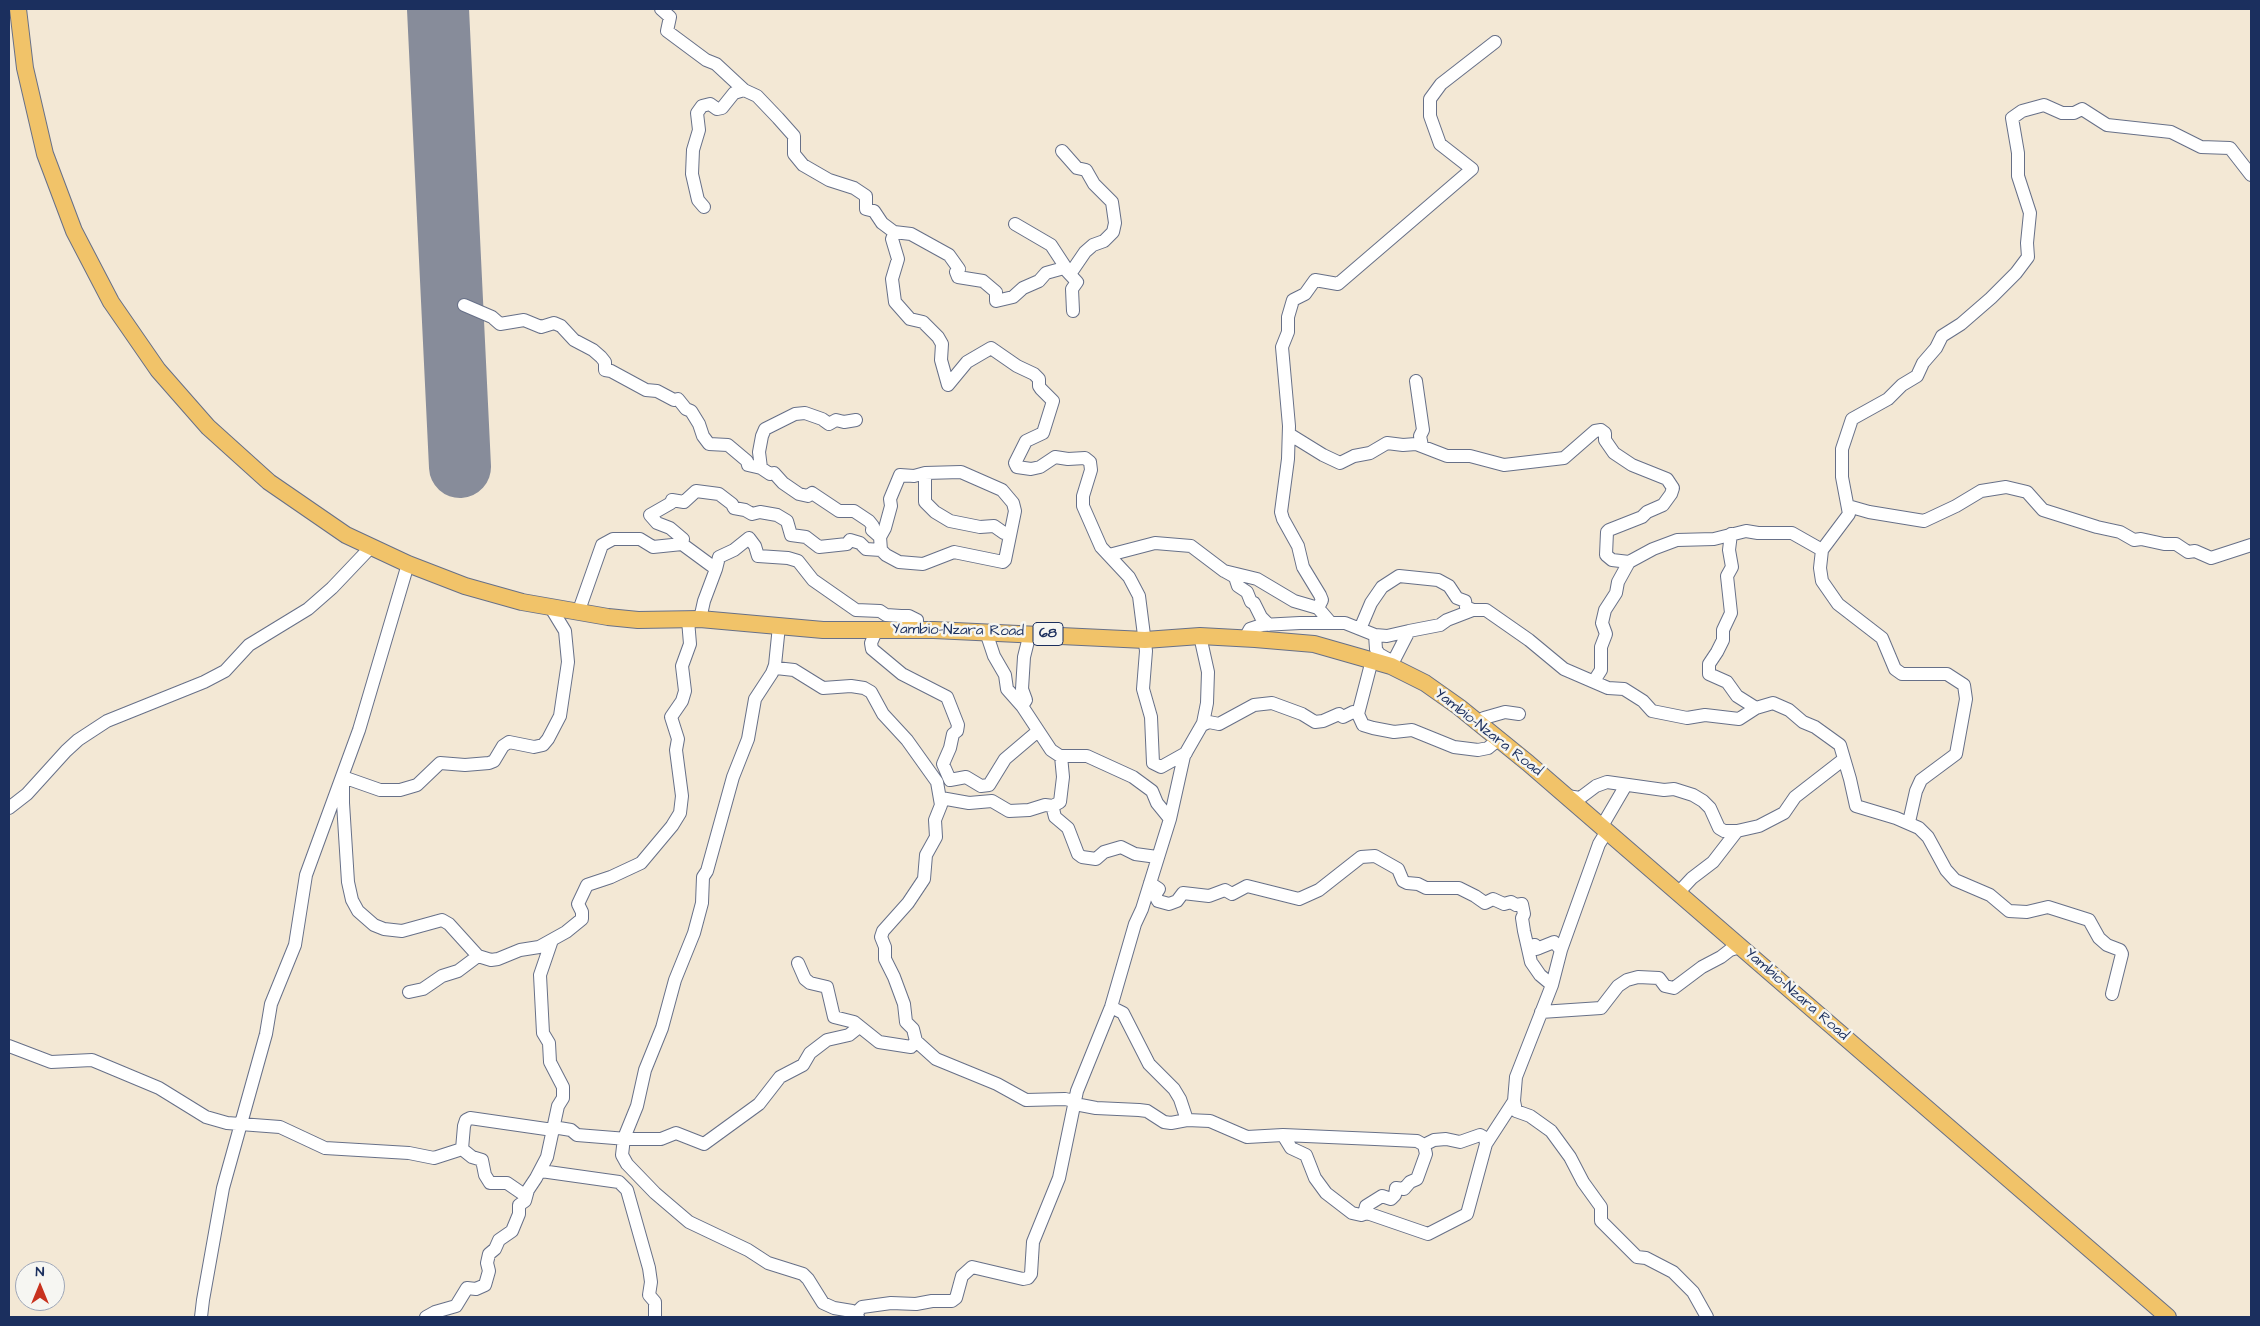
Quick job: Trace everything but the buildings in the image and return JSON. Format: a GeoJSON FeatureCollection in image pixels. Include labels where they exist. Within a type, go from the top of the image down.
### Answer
{"type":"FeatureCollection","features":[{"type":"Feature","properties":{"kind":"main road","name":"Yambio-Nzara Road"},"geometry":{"type":"LineString","coordinates":[[18,9],[30,97],[54,180],[85,255],[125,325],[169,384],[229,447],[269,482],[346,535],[408,564],[474,589],[578,613],[638,620],[694,620],[823,630],[877,629],[1030,633],[1144,640],[1200,636],[1245,638],[1272,630],[1296,642],[1314,644],[1392,664],[1425,683],[1478,722],[1567,796],[2168,1317]]}},
{"type":"Feature","properties":{"kind":"street"},"geometry":{"type":"LineString","coordinates":[[661,9],[670,17],[667,31],[706,60],[716,64],[744,90],[757,96],[794,136],[794,154],[803,165],[829,180],[854,188],[866,196],[866,209],[874,211],[882,223],[895,232],[911,234],[949,255],[959,269],[956,272],[958,277],[983,281],[996,292],[996,301],[1013,297],[1023,288],[1039,281],[1046,273],[1064,268],[1070,274]]}},
{"type":"Feature","properties":{"kind":"street"},"geometry":{"type":"LineString","coordinates":[[1318,608],[1322,600],[1319,590],[1303,567],[1298,546],[1281,512],[1289,434],[1286,371],[1282,347],[1288,332],[1288,317],[1293,300],[1305,294],[1315,280],[1338,284],[1472,169],[1440,144],[1430,116],[1430,99],[1441,84],[1495,42]]}},
{"type":"Feature","properties":{"kind":"street"},"geometry":{"type":"LineString","coordinates":[[704,206],[698,200],[692,174],[693,150],[699,130],[697,113],[702,106],[710,104],[717,109],[722,108],[734,93],[744,90]]}},
{"type":"Feature","properties":{"kind":"street"},"geometry":{"type":"LineString","coordinates":[[1909,822],[1916,791],[1921,780],[1956,754],[1966,690],[1964,685],[1947,674],[1933,672],[1902,674],[1895,669],[1882,638],[1838,604],[1822,581],[1820,568],[1822,550],[1849,514],[1842,477],[1842,449],[1852,419],[1888,399],[1902,385],[1917,376],[1923,362],[1936,348],[1942,336],[1961,324],[1991,298],[2016,273],[2028,257],[2027,243],[2030,214],[2018,176],[2018,154],[2012,118],[2022,110],[2044,105],[2062,113],[2074,113],[2082,109],[2107,125],[2171,132],[2201,147],[2230,148],[2251,175]]}},
{"type":"Feature","properties":{"kind":"street"},"geometry":{"type":"LineString","coordinates":[[1062,152],[1076,168],[1086,170],[1094,184],[1112,202],[1114,213],[1112,232],[1104,241],[1093,245],[1085,252],[1070,274]]}},
{"type":"Feature","properties":{"kind":"street"},"geometry":{"type":"LineString","coordinates":[[1015,224],[1051,245],[1076,282],[1072,289],[1072,310]]}},
{"type":"Feature","properties":{"kind":"street"},"geometry":{"type":"LineString","coordinates":[[895,232],[892,239],[898,258],[892,279],[895,302],[910,319],[923,322],[938,337],[942,344],[941,360],[948,385],[968,361],[991,348],[1039,379],[1039,386],[1049,395],[1052,406],[1048,413],[1043,433],[1026,441],[1015,463],[1017,467],[1031,469],[1040,467],[1055,457],[1068,459],[1084,458],[1090,462],[1090,470],[1083,496],[1083,506],[1101,546],[1130,577],[1140,596],[1144,640],[1143,689],[1151,717],[1152,763],[1161,767],[1186,753]]}},
{"type":"Feature","properties":{"kind":"street"},"geometry":{"type":"LineString","coordinates":[[464,305],[492,317],[500,324],[524,320],[542,327],[554,323],[561,326],[574,340],[593,350],[601,357],[605,362],[605,370],[611,371],[646,390],[658,391],[674,400],[678,399],[686,410],[692,411],[703,436],[709,444],[728,446],[747,461],[748,465],[761,468],[778,476],[783,483],[799,494],[808,496],[812,493],[839,511],[858,513],[871,523],[872,530],[886,555],[899,562],[923,564],[954,552],[1003,562],[1015,511],[1013,503],[1002,490],[961,472],[925,473],[914,476],[900,475],[890,499],[889,514],[881,544]]}},
{"type":"Feature","properties":{"kind":"street"},"geometry":{"type":"LineString","coordinates":[[1416,381],[1423,425],[1420,436],[1422,446]]}},
{"type":"Feature","properties":{"kind":"street"},"geometry":{"type":"LineString","coordinates":[[761,468],[759,452],[765,429],[795,414],[805,413],[829,424],[836,420],[844,422],[856,420]]}},
{"type":"Feature","properties":{"kind":"street"},"geometry":{"type":"LineString","coordinates":[[1289,434],[1324,455],[1340,462],[1354,456],[1370,453],[1387,443],[1422,446],[1453,457],[1470,456],[1504,465],[1522,464],[1542,459],[1564,458],[1592,433],[1601,430],[1605,433],[1605,440],[1614,453],[1632,465],[1666,479],[1673,488],[1663,505],[1647,512],[1642,517],[1607,532],[1606,555],[1612,560],[1629,562]]}},
{"type":"Feature","properties":{"kind":"street"},"geometry":{"type":"LineString","coordinates":[[925,473],[925,502],[935,512],[950,521],[980,527],[994,526],[1004,533],[1009,533]]}},
{"type":"Feature","properties":{"kind":"street"},"geometry":{"type":"LineString","coordinates":[[1848,506],[1868,512],[1924,521],[1981,492],[2006,487],[2027,492],[2043,510],[2097,527],[2120,532],[2134,540],[2141,539],[2164,544],[2176,544],[2188,552],[2195,551],[2211,558],[2251,545]]}},
{"type":"Feature","properties":{"kind":"street"},"geometry":{"type":"LineString","coordinates":[[682,544],[683,539],[670,528],[657,523],[650,515],[671,503],[672,500],[684,502],[696,491],[719,494],[732,504],[734,508],[745,510],[752,514],[760,512],[777,515],[787,521],[791,535],[806,537],[819,547],[847,544],[850,540],[860,543],[866,550],[881,544]]}},
{"type":"Feature","properties":{"kind":"street"},"geometry":{"type":"LineString","coordinates":[[1594,681],[1601,670],[1601,647],[1606,634],[1602,623],[1605,610],[1616,593],[1618,582],[1629,562],[1653,548],[1677,540],[1714,539],[1746,531],[1792,533],[1822,550]]}},
{"type":"Feature","properties":{"kind":"street"},"geometry":{"type":"LineString","coordinates":[[1731,534],[1729,550],[1732,567],[1728,576],[1731,613],[1723,630],[1723,640],[1718,652],[1708,664],[1709,674],[1727,682],[1737,696],[1756,708]]}},
{"type":"Feature","properties":{"kind":"street"},"geometry":{"type":"LineString","coordinates":[[343,777],[348,882],[352,900],[358,911],[374,925],[392,931],[442,920],[449,924],[478,956],[490,960],[498,959],[552,940],[573,927],[582,919],[582,912],[578,904],[587,885],[611,877],[641,863],[672,826],[680,813],[682,796],[676,754],[678,739],[670,717],[682,701],[685,691],[682,666],[690,644],[694,620],[704,601],[719,557],[734,550],[749,538],[755,546],[758,556],[788,558],[798,561],[813,580],[856,610],[880,611],[886,615],[909,616],[917,620],[916,630]]}},
{"type":"Feature","properties":{"kind":"street"},"geometry":{"type":"LineString","coordinates":[[578,613],[602,544],[613,539],[640,540],[653,547],[682,544],[716,569]]}},
{"type":"Feature","properties":{"kind":"street"},"geometry":{"type":"LineString","coordinates":[[1109,554],[1155,544],[1191,546],[1235,577],[1238,586],[1247,592],[1250,602],[1258,608],[1261,617],[1272,630],[1300,623],[1330,622],[1345,623],[1375,635],[1387,636],[1440,625],[1447,620],[1473,610],[1486,610],[1529,640],[1564,669],[1608,688],[1624,690],[1642,701],[1652,711],[1687,718],[1705,715],[1740,719],[1756,708],[1773,703],[1789,710],[1803,722],[1815,727],[1840,746],[1856,806],[1909,822],[1928,837],[1946,870],[1955,880],[1990,895],[2009,911],[2027,912],[2048,907],[2089,920],[2099,938],[2107,945],[2120,950],[2122,954],[2112,994]]}},
{"type":"Feature","properties":{"kind":"street"},"geometry":{"type":"LineString","coordinates":[[9,808],[27,794],[66,751],[107,721],[204,682],[225,671],[249,646],[308,609],[332,588],[371,547]]}},
{"type":"Feature","properties":{"kind":"street"},"geometry":{"type":"LineString","coordinates":[[201,1317],[223,1188],[243,1123],[266,1034],[271,1004],[295,945],[306,875],[359,730],[408,564]]}},
{"type":"Feature","properties":{"kind":"street"},"geometry":{"type":"LineString","coordinates":[[1224,571],[1257,579],[1294,601],[1318,608],[1330,622]]}},
{"type":"Feature","properties":{"kind":"street"},"geometry":{"type":"LineString","coordinates":[[1360,629],[1371,603],[1382,587],[1399,576],[1438,580],[1449,586],[1457,598],[1465,601],[1466,607],[1473,610]]}},
{"type":"Feature","properties":{"kind":"street"},"geometry":{"type":"LineString","coordinates":[[1294,601],[1299,608],[1300,623],[1296,631],[1296,642]]}},
{"type":"Feature","properties":{"kind":"street"},"geometry":{"type":"LineString","coordinates":[[343,777],[380,790],[400,790],[417,786],[440,763],[465,765],[489,763],[494,761],[502,746],[509,742],[534,747],[542,745],[548,739],[560,716],[568,662],[565,631],[551,608]]}},
{"type":"Feature","properties":{"kind":"street"},"geometry":{"type":"LineString","coordinates":[[779,626],[775,665],[772,673],[755,698],[748,740],[734,777],[707,871],[703,877],[702,903],[694,933],[675,980],[662,1028],[648,1062],[636,1106],[624,1138],[622,1155],[626,1164],[654,1193],[689,1222],[748,1250],[776,1267],[803,1274],[823,1303],[857,1315],[862,1307],[891,1303],[916,1304],[932,1301],[952,1301],[956,1298],[962,1276],[972,1267],[1023,1279],[1028,1278],[1032,1269],[1034,1239],[1059,1178],[1067,1132],[1072,1122],[1074,1102],[1111,1007],[1170,819],[1186,753],[1202,725],[1207,703],[1208,672],[1200,636]]}},
{"type":"Feature","properties":{"kind":"street"},"geometry":{"type":"LineString","coordinates":[[877,629],[871,644],[872,648],[902,674],[947,697],[958,725],[943,764],[949,779],[966,777],[981,786],[992,801],[1009,811],[1029,810],[1045,805],[1053,806],[1060,802],[1063,777],[1061,756]]}},
{"type":"Feature","properties":{"kind":"street"},"geometry":{"type":"LineString","coordinates":[[1375,635],[1376,649],[1379,654],[1392,664],[1409,631]]}},
{"type":"Feature","properties":{"kind":"street"},"geometry":{"type":"LineString","coordinates":[[986,632],[994,656],[1005,675],[1007,689],[1022,706],[1051,750],[1061,756],[1087,756],[1094,761],[1104,762],[1114,769],[1133,777],[1152,791],[1156,802],[1170,819]]}},
{"type":"Feature","properties":{"kind":"street"},"geometry":{"type":"LineString","coordinates":[[1022,706],[1026,700],[1022,690],[1024,657],[1030,633]]}},
{"type":"Feature","properties":{"kind":"street"},"geometry":{"type":"LineString","coordinates":[[1372,660],[1358,714],[1363,725],[1394,732],[1412,730],[1454,747],[1478,750],[1488,748],[1499,739]]}},
{"type":"Feature","properties":{"kind":"street"},"geometry":{"type":"LineString","coordinates":[[775,665],[776,668],[794,670],[823,688],[851,686],[864,688],[871,692],[883,714],[907,740],[932,773],[939,788],[941,805],[935,820],[936,837],[926,855],[923,882],[881,937],[885,947],[885,959],[904,1004],[906,1022],[913,1029],[916,1041],[936,1059],[997,1084],[1022,1099],[1039,1101],[1065,1099],[1075,1104],[1096,1108],[1119,1107],[1123,1110],[1148,1111],[1164,1122],[1180,1123],[1186,1120],[1210,1121],[1247,1137],[1283,1135],[1414,1141],[1424,1145],[1434,1140],[1446,1139],[1460,1142],[1478,1135],[1484,1136],[1486,1144]]}},
{"type":"Feature","properties":{"kind":"street"},"geometry":{"type":"LineString","coordinates":[[1202,725],[1213,722],[1220,724],[1254,705],[1272,703],[1302,714],[1315,722],[1323,721],[1339,714],[1343,717],[1353,712],[1358,714]]}},
{"type":"Feature","properties":{"kind":"street"},"geometry":{"type":"LineString","coordinates":[[1478,722],[1484,718],[1505,712],[1519,714]]}},
{"type":"Feature","properties":{"kind":"street"},"geometry":{"type":"LineString","coordinates":[[981,786],[989,785],[1005,759],[1038,731]]}},
{"type":"Feature","properties":{"kind":"street"},"geometry":{"type":"LineString","coordinates":[[1567,796],[1580,798],[1596,786],[1607,782],[1664,790],[1674,789],[1694,795],[1710,808],[1719,828],[1724,831],[1737,831],[1759,826],[1784,813],[1795,798],[1844,759]]}},
{"type":"Feature","properties":{"kind":"street"},"geometry":{"type":"LineString","coordinates":[[1626,786],[1599,844],[1561,950],[1552,986],[1516,1077],[1514,1101],[1516,1111],[1530,1116],[1551,1131],[1570,1157],[1583,1182],[1601,1207],[1601,1222],[1636,1257],[1646,1258],[1673,1272],[1693,1292],[1707,1317]]}},
{"type":"Feature","properties":{"kind":"street"},"geometry":{"type":"LineString","coordinates":[[941,798],[969,803],[992,801]]}},
{"type":"Feature","properties":{"kind":"street"},"geometry":{"type":"LineString","coordinates":[[1053,806],[1055,817],[1068,828],[1078,854],[1082,857],[1096,859],[1104,852],[1121,847],[1135,854],[1157,857]]}},
{"type":"Feature","properties":{"kind":"street"},"geometry":{"type":"LineString","coordinates":[[1678,893],[1697,874],[1713,862],[1737,831]]}},
{"type":"Feature","properties":{"kind":"street"},"geometry":{"type":"LineString","coordinates":[[1150,883],[1159,889],[1156,895],[1158,901],[1170,904],[1177,901],[1184,894],[1209,896],[1225,890],[1232,894],[1247,886],[1299,899],[1319,890],[1361,857],[1375,856],[1398,869],[1403,881],[1407,883],[1412,882],[1426,888],[1459,888],[1485,903],[1493,898],[1504,904],[1511,902],[1516,905],[1522,904],[1524,914],[1522,918],[1531,962],[1540,976],[1552,986]]}},
{"type":"Feature","properties":{"kind":"street"},"geometry":{"type":"LineString","coordinates":[[426,1317],[435,1312],[456,1306],[467,1288],[476,1289],[485,1286],[490,1271],[487,1263],[489,1254],[495,1249],[500,1240],[512,1231],[519,1214],[519,1205],[525,1201],[528,1190],[541,1171],[549,1150],[552,1128],[556,1123],[558,1106],[563,1098],[563,1087],[550,1062],[549,1043],[543,1033],[540,975],[552,940]]}},
{"type":"Feature","properties":{"kind":"street"},"geometry":{"type":"LineString","coordinates":[[1529,946],[1535,945],[1536,948],[1554,942],[1561,950]]}},
{"type":"Feature","properties":{"kind":"street"},"geometry":{"type":"LineString","coordinates":[[1541,1012],[1601,1008],[1618,986],[1627,980],[1638,977],[1659,978],[1664,986],[1674,988],[1702,967],[1730,950],[1740,947]]}},
{"type":"Feature","properties":{"kind":"street"},"geometry":{"type":"LineString","coordinates":[[409,992],[423,989],[442,976],[458,971],[478,956]]}},
{"type":"Feature","properties":{"kind":"street"},"geometry":{"type":"LineString","coordinates":[[798,963],[805,979],[810,983],[827,987],[834,1017],[854,1022],[879,1042],[911,1047],[916,1041]]}},
{"type":"Feature","properties":{"kind":"street"},"geometry":{"type":"LineString","coordinates":[[1111,1007],[1122,1011],[1152,1068],[1170,1085],[1180,1099],[1186,1120]]}},
{"type":"Feature","properties":{"kind":"street"},"geometry":{"type":"LineString","coordinates":[[462,1149],[464,1126],[466,1120],[470,1118],[546,1129],[571,1130],[578,1135],[660,1139],[676,1132],[699,1143],[706,1144],[759,1104],[780,1077],[803,1065],[810,1053],[827,1040],[849,1035],[859,1027]]}},
{"type":"Feature","properties":{"kind":"street"},"geometry":{"type":"LineString","coordinates":[[9,1046],[52,1062],[91,1060],[159,1088],[206,1117],[227,1123],[243,1123],[280,1128],[325,1148],[336,1150],[395,1151],[434,1158],[462,1149]]}},
{"type":"Feature","properties":{"kind":"street"},"geometry":{"type":"LineString","coordinates":[[1364,1212],[1428,1234],[1447,1226],[1467,1214],[1486,1144],[1514,1101]]}},
{"type":"Feature","properties":{"kind":"street"},"geometry":{"type":"LineString","coordinates":[[1283,1135],[1283,1138],[1291,1148],[1306,1155],[1315,1178],[1326,1193],[1352,1213],[1361,1215],[1366,1206],[1382,1196],[1391,1199],[1395,1195],[1396,1188],[1404,1189],[1410,1182],[1417,1179],[1426,1154],[1424,1145]]}},
{"type":"Feature","properties":{"kind":"street"},"geometry":{"type":"LineString","coordinates":[[462,1149],[472,1157],[482,1160],[485,1175],[490,1183],[508,1183],[522,1194],[528,1190]]}},
{"type":"Feature","properties":{"kind":"street"},"geometry":{"type":"LineString","coordinates":[[541,1171],[618,1182],[628,1190],[650,1268],[651,1282],[649,1295],[655,1302],[656,1317]]}},
{"type":"Feature","properties":{"kind":"runway"},"geometry":{"type":"LineString","coordinates":[[438,9],[460,467]]}}]}
